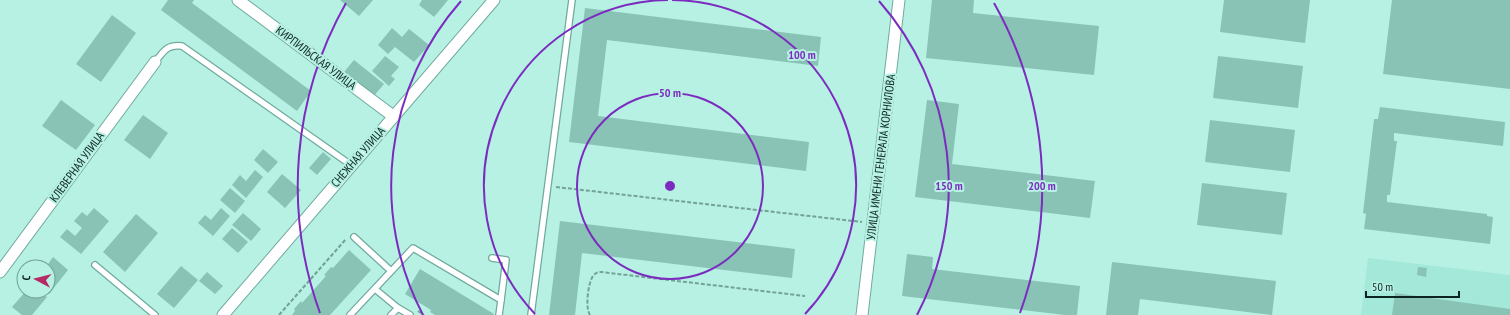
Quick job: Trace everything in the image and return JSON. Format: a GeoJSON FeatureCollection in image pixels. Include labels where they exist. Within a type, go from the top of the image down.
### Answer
{"type":"FeatureCollection","features":[{"type":"Feature","properties":{"kind":"street","name":"КИРПИЛЬСКАЯ УЛИЦА"},"geometry":{"type":"LineString","coordinates":[[238,0],[393,116]]}},
{"type":"Feature","properties":{"kind":"street","name":"СНЕЖНАЯ УЛИЦА"},"geometry":{"type":"LineString","coordinates":[[222,315],[494,0]]}},
{"type":"Feature","properties":{"kind":"street","name":"УЛИЦА ИМЕНИ ГЕНЕРАЛА КОРНИЛОВА"},"geometry":{"type":"LineString","coordinates":[[862,315],[899,0]]}},
{"type":"Feature","properties":{"kind":"street","name":"КЛЕВЕРНАЯ УЛИЦА"},"geometry":{"type":"LineString","coordinates":[[0,272],[155,62]]}},
{"type":"Feature","properties":{"kind":"lane"},"geometry":{"type":"LineString","coordinates":[[531,315],[572,0]]}},
{"type":"Feature","properties":{"kind":"lane"},"geometry":{"type":"LineString","coordinates":[[155,62],[165,49],[174,45],[182,46],[351,165]]}},
{"type":"Feature","properties":{"kind":"lane"},"geometry":{"type":"LineString","coordinates":[[353,240],[391,271]]}},
{"type":"Feature","properties":{"kind":"lane"},"geometry":{"type":"LineString","coordinates":[[350,315],[413,248],[500,300]]}},
{"type":"Feature","properties":{"kind":"lane"},"geometry":{"type":"LineString","coordinates":[[492,258],[506,260],[499,315]]}},
{"type":"Feature","properties":{"kind":"lane"},"geometry":{"type":"LineString","coordinates":[[95,265],[155,315]]}},
{"type":"Feature","properties":{"kind":"lane"},"geometry":{"type":"LineString","coordinates":[[375,288],[398,308],[410,315]]}},
{"type":"Feature","properties":{"kind":"lane"},"geometry":{"type":"LineString","coordinates":[[391,315],[398,308]]}},
{"type":"Feature","properties":{"kind":"path"},"geometry":{"type":"LineString","coordinates":[[547,186],[873,223]]}},
{"type":"Feature","properties":{"kind":"path"},"geometry":{"type":"LineString","coordinates":[[279,315],[346,238],[353,240]]}},
{"type":"Feature","properties":{"kind":"path"},"geometry":{"type":"LineString","coordinates":[[590,315],[587,307],[590,282],[592,276],[601,272],[806,296]]}},
{"type":"Feature","properties":{"kind":"shaded area"},"geometry":{"type":"Polygon","coordinates":[[[1368,258],[1510,275],[1510,315],[1361,315],[1368,258]]]}},
{"type":"Feature","properties":{"kind":"building"},"geometry":{"type":"Polygon","coordinates":[[[168,0],[194,0],[192,3],[311,91],[297,111],[161,10],[168,0]]]}},
{"type":"Feature","properties":{"kind":"building"},"geometry":{"type":"Polygon","coordinates":[[[340,0],[373,0],[359,16],[340,0]]]}},
{"type":"Feature","properties":{"kind":"building"},"geometry":{"type":"Polygon","coordinates":[[[422,0],[448,0],[434,17],[419,5],[422,0]]]}},
{"type":"Feature","properties":{"kind":"building"},"geometry":{"type":"Polygon","coordinates":[[[932,0],[974,0],[973,13],[1099,26],[1094,75],[926,58],[932,0]]]}},
{"type":"Feature","properties":{"kind":"building"},"geometry":{"type":"Polygon","coordinates":[[[1224,0],[1310,0],[1305,43],[1220,32],[1224,0]]]}},
{"type":"Feature","properties":{"kind":"building"},"geometry":{"type":"Polygon","coordinates":[[[1392,0],[1510,0],[1510,89],[1383,74],[1392,0]]]}},
{"type":"Feature","properties":{"kind":"building"},"geometry":{"type":"Polygon","coordinates":[[[585,8],[821,37],[818,66],[607,40],[598,116],[809,142],[806,171],[569,142],[585,8]]]}},
{"type":"Feature","properties":{"kind":"building"},"geometry":{"type":"Polygon","coordinates":[[[112,15],[136,33],[101,82],[76,64],[112,15]]]}},
{"type":"Feature","properties":{"kind":"building"},"geometry":{"type":"Polygon","coordinates":[[[392,28],[402,37],[409,29],[429,45],[414,62],[395,47],[388,54],[378,45],[392,28]]]}},
{"type":"Feature","properties":{"kind":"building"},"geometry":{"type":"Polygon","coordinates":[[[385,56],[399,67],[391,76],[395,79],[389,86],[372,71],[385,56]]]}},
{"type":"Feature","properties":{"kind":"building"},"geometry":{"type":"Polygon","coordinates":[[[1218,56],[1303,66],[1298,108],[1213,98],[1218,56]]]}},
{"type":"Feature","properties":{"kind":"building"},"geometry":{"type":"Polygon","coordinates":[[[354,60],[384,84],[373,97],[344,72],[354,60]]]}},
{"type":"Feature","properties":{"kind":"building"},"geometry":{"type":"Polygon","coordinates":[[[61,100],[95,125],[76,150],[42,126],[61,100]]]}},
{"type":"Feature","properties":{"kind":"building"},"geometry":{"type":"Polygon","coordinates":[[[927,100],[959,104],[952,164],[1095,181],[1090,218],[915,197],[927,100]]]}},
{"type":"Feature","properties":{"kind":"building"},"geometry":{"type":"Polygon","coordinates":[[[1380,107],[1505,122],[1503,146],[1394,133],[1394,141],[1397,141],[1390,195],[1387,195],[1387,202],[1487,214],[1487,216],[1493,217],[1490,244],[1364,229],[1366,214],[1363,213],[1374,119],[1378,119],[1380,107]]]}},
{"type":"Feature","properties":{"kind":"building"},"geometry":{"type":"Polygon","coordinates":[[[143,115],[168,133],[150,159],[124,140],[143,115]]]}},
{"type":"Feature","properties":{"kind":"building"},"geometry":{"type":"Polygon","coordinates":[[[1210,120],[1295,130],[1290,172],[1205,162],[1210,120]]]}},
{"type":"Feature","properties":{"kind":"building"},"geometry":{"type":"Polygon","coordinates":[[[263,149],[278,162],[268,173],[254,160],[263,149]]]}},
{"type":"Feature","properties":{"kind":"building"},"geometry":{"type":"Polygon","coordinates":[[[323,152],[331,159],[317,175],[309,168],[323,152]]]}},
{"type":"Feature","properties":{"kind":"building"},"geometry":{"type":"Polygon","coordinates":[[[255,170],[263,177],[246,198],[232,185],[240,175],[246,181],[255,170]]]}},
{"type":"Feature","properties":{"kind":"building"},"geometry":{"type":"Polygon","coordinates":[[[282,174],[301,190],[285,208],[267,192],[282,174]]]}},
{"type":"Feature","properties":{"kind":"building"},"geometry":{"type":"Polygon","coordinates":[[[1202,183],[1287,193],[1282,235],[1197,225],[1202,183]]]}},
{"type":"Feature","properties":{"kind":"building"},"geometry":{"type":"Polygon","coordinates":[[[230,188],[245,201],[235,213],[220,200],[230,188]]]}},
{"type":"Feature","properties":{"kind":"building"},"geometry":{"type":"Polygon","coordinates":[[[94,208],[109,221],[81,254],[60,237],[67,229],[75,236],[82,228],[74,221],[82,212],[87,216],[94,208]]]}},
{"type":"Feature","properties":{"kind":"building"},"geometry":{"type":"Polygon","coordinates":[[[221,208],[230,216],[213,236],[198,223],[205,215],[211,220],[221,208]]]}},
{"type":"Feature","properties":{"kind":"building"},"geometry":{"type":"Polygon","coordinates":[[[243,213],[261,229],[251,241],[232,225],[243,213]]]}},
{"type":"Feature","properties":{"kind":"building"},"geometry":{"type":"Polygon","coordinates":[[[136,214],[158,233],[125,272],[103,252],[136,214]]]}},
{"type":"Feature","properties":{"kind":"building"},"geometry":{"type":"Polygon","coordinates":[[[560,221],[795,249],[792,278],[582,253],[575,315],[549,315],[560,221]]]}},
{"type":"Feature","properties":{"kind":"building"},"geometry":{"type":"Polygon","coordinates":[[[232,228],[248,242],[238,253],[222,239],[232,228]]]}},
{"type":"Feature","properties":{"kind":"building"},"geometry":{"type":"Polygon","coordinates":[[[349,250],[371,270],[330,315],[292,315],[295,311],[294,309],[301,301],[302,303],[326,276],[324,275],[331,267],[333,268],[349,250]]]}},
{"type":"Feature","properties":{"kind":"building"},"geometry":{"type":"Polygon","coordinates":[[[907,254],[933,257],[932,269],[1080,286],[1077,315],[1065,315],[902,296],[907,254]]]}},
{"type":"Feature","properties":{"kind":"building"},"geometry":{"type":"Polygon","coordinates":[[[56,260],[68,270],[56,285],[56,260]]]}},
{"type":"Feature","properties":{"kind":"building"},"geometry":{"type":"Polygon","coordinates":[[[1112,262],[1276,281],[1272,315],[1140,299],[1138,315],[1106,315],[1112,262]]]}},
{"type":"Feature","properties":{"kind":"building"},"geometry":{"type":"Polygon","coordinates":[[[181,266],[198,280],[174,308],[157,294],[181,266]]]}},
{"type":"Feature","properties":{"kind":"building"},"geometry":{"type":"Polygon","coordinates":[[[1418,267],[1427,268],[1426,277],[1417,275],[1418,267]]]}},
{"type":"Feature","properties":{"kind":"building"},"geometry":{"type":"Polygon","coordinates":[[[420,269],[494,314],[435,315],[430,312],[431,310],[405,294],[420,269]]]}},
{"type":"Feature","properties":{"kind":"building"},"geometry":{"type":"Polygon","coordinates":[[[207,272],[223,286],[215,294],[199,281],[207,272]]]}},
{"type":"Feature","properties":{"kind":"building"},"geometry":{"type":"Polygon","coordinates":[[[1395,293],[1510,309],[1510,315],[1392,315],[1395,293]]]}},
{"type":"Feature","properties":{"kind":"building"},"geometry":{"type":"Polygon","coordinates":[[[19,299],[45,299],[32,315],[22,315],[12,307],[19,299]]]}}]}
